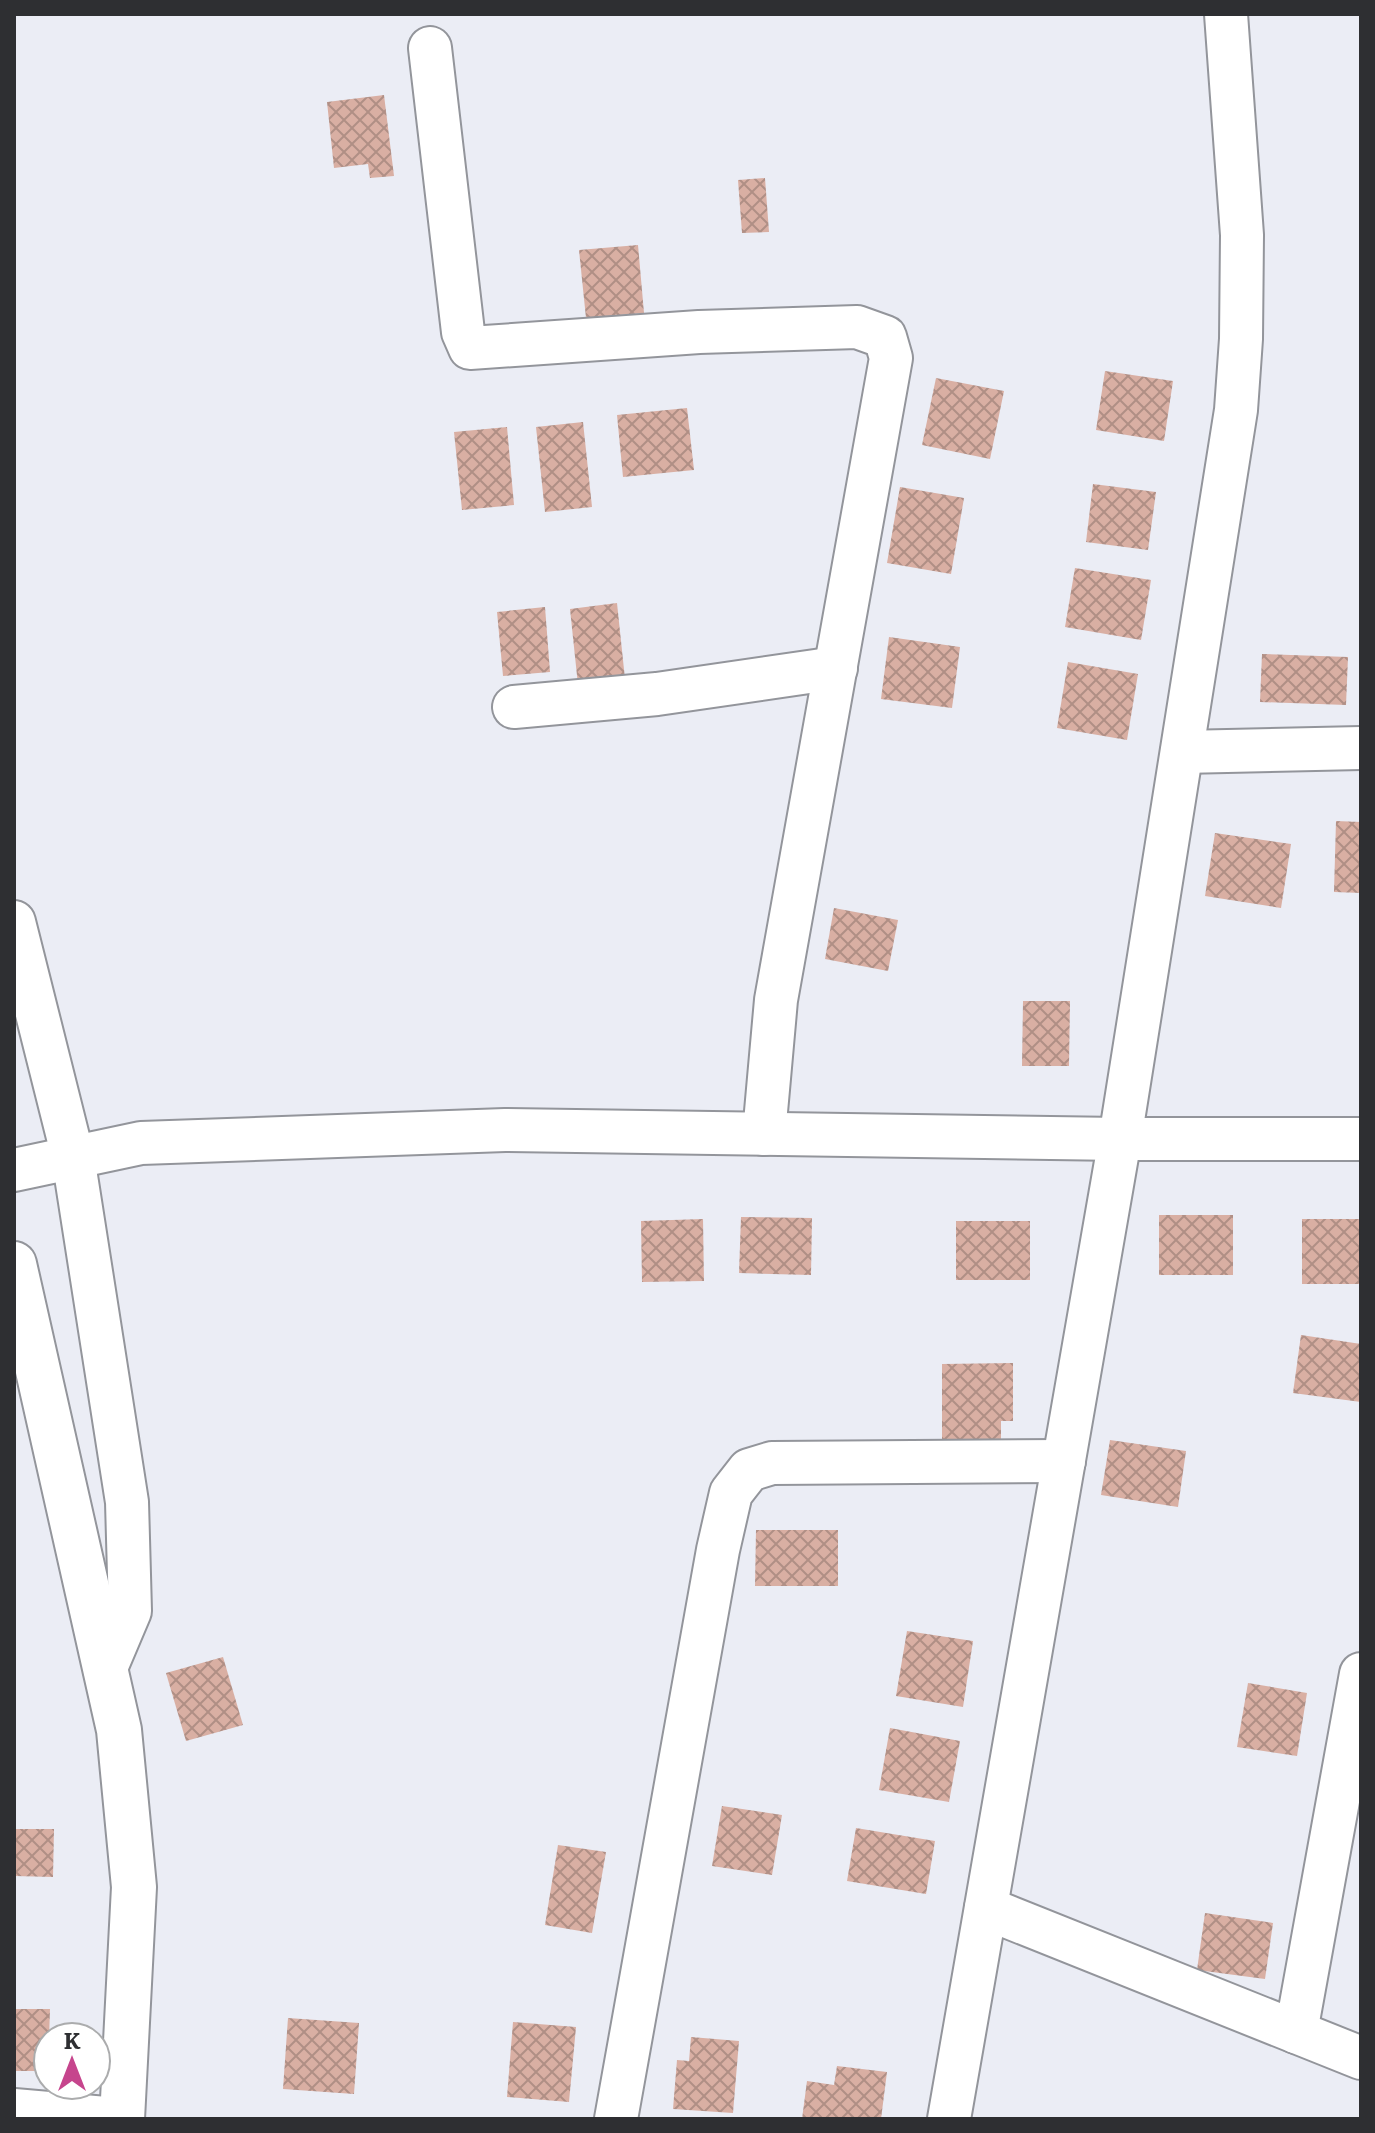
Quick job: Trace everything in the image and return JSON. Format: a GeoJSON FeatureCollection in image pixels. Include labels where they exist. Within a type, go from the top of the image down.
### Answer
{"type":"FeatureCollection","features":[{"type":"Feature","properties":{"kind":"street"},"geometry":{"type":"LineString","coordinates":[[949,2119],[1120,1139],[1236,410],[1241,339],[1242,235],[1226,14]]}},
{"type":"Feature","properties":{"kind":"street"},"geometry":{"type":"LineString","coordinates":[[430,48],[463,332],[470,348],[699,332],[857,327],[885,337],[891,358],[776,1000],[764,1134]]}},
{"type":"Feature","properties":{"kind":"street"},"geometry":{"type":"LineString","coordinates":[[514,707],[657,694],[836,668]]}},
{"type":"Feature","properties":{"kind":"street"},"geometry":{"type":"LineString","coordinates":[[1182,752],[1361,748]]}},
{"type":"Feature","properties":{"kind":"street"},"geometry":{"type":"LineString","coordinates":[[14,922],[73,1157],[127,1502],[130,1611],[105,1670]]}},
{"type":"Feature","properties":{"kind":"street"},"geometry":{"type":"LineString","coordinates":[[14,1170],[141,1143],[505,1130],[1120,1139],[1361,1139]]}},
{"type":"Feature","properties":{"kind":"street"},"geometry":{"type":"LineString","coordinates":[[14,1264],[119,1730],[134,1887],[120,2119],[14,2110]]}},
{"type":"Feature","properties":{"kind":"street"},"geometry":{"type":"LineString","coordinates":[[616,2119],[718,1550],[731,1493],[749,1470],[772,1463],[1064,1461]]}},
{"type":"Feature","properties":{"kind":"street"},"geometry":{"type":"LineString","coordinates":[[1296,2032],[1361,1674]]}},
{"type":"Feature","properties":{"kind":"street"},"geometry":{"type":"LineString","coordinates":[[986,1908],[1361,2058]]}},
{"type":"Feature","properties":{"kind":"building"},"geometry":{"type":"Polygon","coordinates":[[[384,95],[394,176],[370,178],[368,164],[334,168],[327,102],[384,95]]]}},
{"type":"Feature","properties":{"kind":"building"},"geometry":{"type":"Polygon","coordinates":[[[765,178],[769,232],[742,233],[738,180],[765,178]]]}},
{"type":"Feature","properties":{"kind":"building"},"geometry":{"type":"Polygon","coordinates":[[[638,245],[644,313],[586,318],[579,250],[638,245]]]}},
{"type":"Feature","properties":{"kind":"building"},"geometry":{"type":"Polygon","coordinates":[[[1105,371],[1173,381],[1164,441],[1096,430],[1105,371]]]}},
{"type":"Feature","properties":{"kind":"building"},"geometry":{"type":"Polygon","coordinates":[[[936,378],[1004,391],[990,459],[922,445],[936,378]]]}},
{"type":"Feature","properties":{"kind":"building"},"geometry":{"type":"Polygon","coordinates":[[[687,408],[694,470],[623,477],[617,415],[687,408]]]}},
{"type":"Feature","properties":{"kind":"building"},"geometry":{"type":"Polygon","coordinates":[[[583,422],[592,507],[545,512],[536,427],[583,422]]]}},
{"type":"Feature","properties":{"kind":"building"},"geometry":{"type":"Polygon","coordinates":[[[507,427],[514,505],[462,510],[454,432],[507,427]]]}},
{"type":"Feature","properties":{"kind":"building"},"geometry":{"type":"Polygon","coordinates":[[[1093,484],[1156,492],[1148,550],[1086,542],[1093,484]]]}},
{"type":"Feature","properties":{"kind":"building"},"geometry":{"type":"Polygon","coordinates":[[[900,487],[964,498],[951,574],[887,563],[900,487]]]}},
{"type":"Feature","properties":{"kind":"building"},"geometry":{"type":"Polygon","coordinates":[[[1075,568],[1151,580],[1141,640],[1065,627],[1075,568]]]}},
{"type":"Feature","properties":{"kind":"building"},"geometry":{"type":"Polygon","coordinates":[[[617,603],[625,679],[578,685],[570,609],[617,603]]]}},
{"type":"Feature","properties":{"kind":"building"},"geometry":{"type":"Polygon","coordinates":[[[545,607],[550,672],[503,676],[497,612],[545,607]]]}},
{"type":"Feature","properties":{"kind":"building"},"geometry":{"type":"Polygon","coordinates":[[[889,637],[960,647],[952,708],[881,699],[889,637]]]}},
{"type":"Feature","properties":{"kind":"building"},"geometry":{"type":"Polygon","coordinates":[[[1262,654],[1348,657],[1346,705],[1260,702],[1262,654]]]}},
{"type":"Feature","properties":{"kind":"building"},"geometry":{"type":"Polygon","coordinates":[[[1068,662],[1138,674],[1127,740],[1057,728],[1068,662]]]}},
{"type":"Feature","properties":{"kind":"building"},"geometry":{"type":"Polygon","coordinates":[[[1336,821],[1361,822],[1361,893],[1334,892],[1336,821]]]}},
{"type":"Feature","properties":{"kind":"building"},"geometry":{"type":"Polygon","coordinates":[[[1215,833],[1291,844],[1281,908],[1205,896],[1215,833]]]}},
{"type":"Feature","properties":{"kind":"building"},"geometry":{"type":"Polygon","coordinates":[[[834,908],[898,920],[888,971],[825,959],[834,908]]]}},
{"type":"Feature","properties":{"kind":"building"},"geometry":{"type":"Polygon","coordinates":[[[1023,1001],[1070,1001],[1069,1066],[1022,1066],[1023,1001]]]}},
{"type":"Feature","properties":{"kind":"building"},"geometry":{"type":"Polygon","coordinates":[[[1159,1215],[1233,1215],[1233,1275],[1159,1275],[1159,1215]]]}},
{"type":"Feature","properties":{"kind":"building"},"geometry":{"type":"Polygon","coordinates":[[[741,1217],[812,1218],[811,1275],[739,1273],[741,1217]]]}},
{"type":"Feature","properties":{"kind":"building"},"geometry":{"type":"Polygon","coordinates":[[[703,1219],[704,1281],[642,1282],[641,1221],[703,1219]]]}},
{"type":"Feature","properties":{"kind":"building"},"geometry":{"type":"Polygon","coordinates":[[[1302,1219],[1361,1219],[1361,1284],[1302,1284],[1302,1219]]]}},
{"type":"Feature","properties":{"kind":"building"},"geometry":{"type":"Polygon","coordinates":[[[956,1221],[1030,1221],[1030,1280],[956,1280],[956,1221]]]}},
{"type":"Feature","properties":{"kind":"building"},"geometry":{"type":"Polygon","coordinates":[[[1301,1335],[1361,1344],[1361,1402],[1293,1393],[1301,1335]]]}},
{"type":"Feature","properties":{"kind":"building"},"geometry":{"type":"Polygon","coordinates":[[[1013,1363],[1013,1421],[1001,1421],[1001,1443],[942,1444],[942,1364],[1013,1363]]]}},
{"type":"Feature","properties":{"kind":"building"},"geometry":{"type":"Polygon","coordinates":[[[1110,1440],[1186,1451],[1178,1507],[1101,1495],[1110,1440]]]}},
{"type":"Feature","properties":{"kind":"building"},"geometry":{"type":"Polygon","coordinates":[[[756,1530],[838,1530],[838,1586],[755,1586],[756,1530]]]}},
{"type":"Feature","properties":{"kind":"building"},"geometry":{"type":"Polygon","coordinates":[[[907,1631],[973,1641],[963,1707],[896,1696],[907,1631]]]}},
{"type":"Feature","properties":{"kind":"building"},"geometry":{"type":"Polygon","coordinates":[[[223,1657],[243,1725],[186,1741],[166,1673],[223,1657]]]}},
{"type":"Feature","properties":{"kind":"building"},"geometry":{"type":"Polygon","coordinates":[[[1248,1683],[1307,1693],[1297,1756],[1237,1747],[1248,1683]]]}},
{"type":"Feature","properties":{"kind":"building"},"geometry":{"type":"Polygon","coordinates":[[[890,1728],[960,1741],[949,1802],[879,1790],[890,1728]]]}},
{"type":"Feature","properties":{"kind":"building"},"geometry":{"type":"Polygon","coordinates":[[[722,1806],[782,1815],[772,1875],[712,1866],[722,1806]]]}},
{"type":"Feature","properties":{"kind":"building"},"geometry":{"type":"Polygon","coordinates":[[[856,1828],[935,1841],[926,1894],[847,1881],[856,1828]]]}},
{"type":"Feature","properties":{"kind":"building"},"geometry":{"type":"Polygon","coordinates":[[[14,1829],[54,1829],[53,1877],[14,1876],[14,1829]]]}},
{"type":"Feature","properties":{"kind":"building"},"geometry":{"type":"Polygon","coordinates":[[[558,1845],[606,1852],[592,1933],[545,1925],[558,1845]]]}},
{"type":"Feature","properties":{"kind":"building"},"geometry":{"type":"Polygon","coordinates":[[[1205,1913],[1273,1923],[1265,1979],[1197,1970],[1205,1913]]]}},
{"type":"Feature","properties":{"kind":"building"},"geometry":{"type":"Polygon","coordinates":[[[14,2009],[50,2009],[50,2021],[32,2021],[32,2071],[14,2071],[14,2009]]]}},
{"type":"Feature","properties":{"kind":"building"},"geometry":{"type":"Polygon","coordinates":[[[288,2018],[359,2023],[354,2094],[283,2089],[288,2018]]]}},
{"type":"Feature","properties":{"kind":"building"},"geometry":{"type":"Polygon","coordinates":[[[513,2022],[576,2027],[569,2102],[507,2097],[513,2022]]]}},
{"type":"Feature","properties":{"kind":"building"},"geometry":{"type":"Polygon","coordinates":[[[691,2037],[739,2041],[733,2113],[673,2109],[677,2060],[689,2061],[691,2037]]]}},
{"type":"Feature","properties":{"kind":"building"},"geometry":{"type":"Polygon","coordinates":[[[837,2066],[887,2072],[881,2119],[802,2119],[807,2081],[834,2085],[837,2066]]]}}]}
